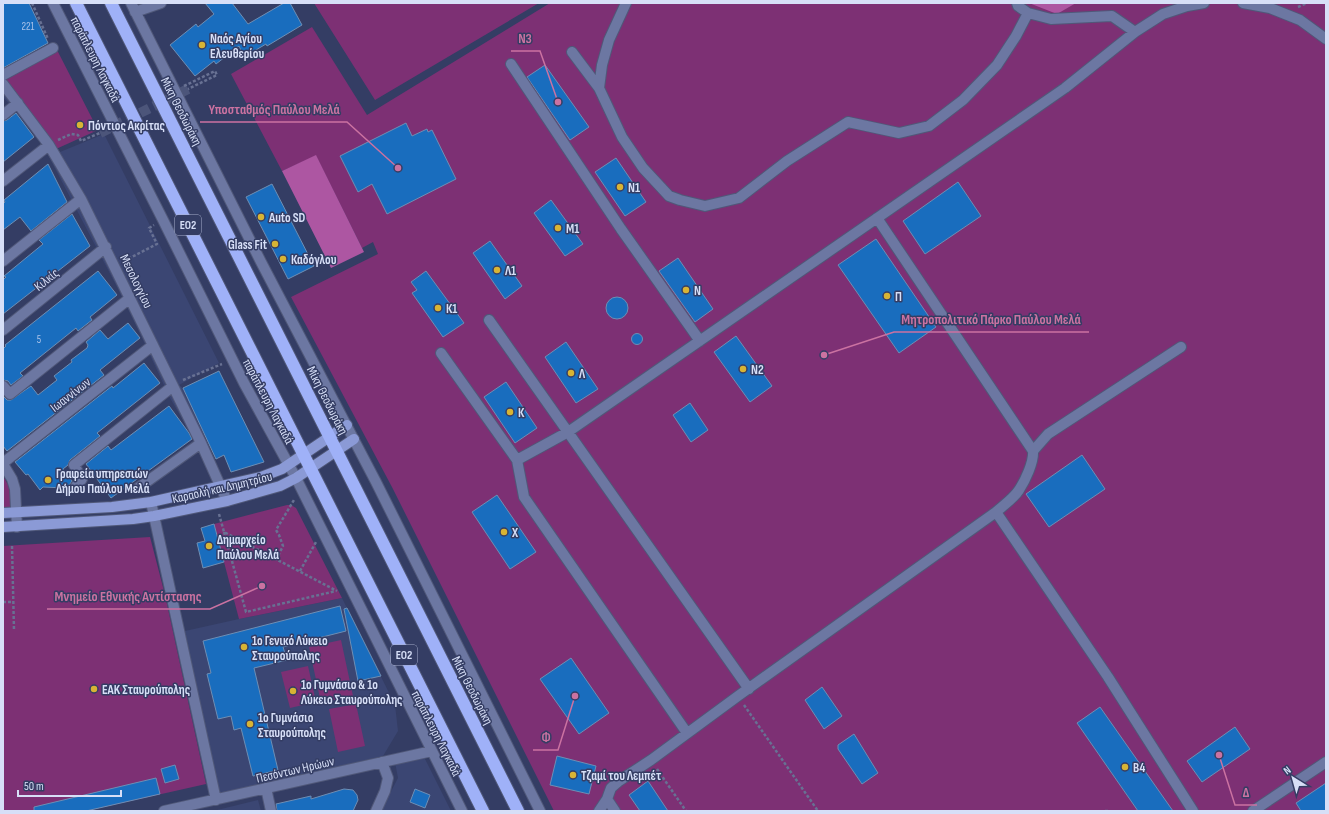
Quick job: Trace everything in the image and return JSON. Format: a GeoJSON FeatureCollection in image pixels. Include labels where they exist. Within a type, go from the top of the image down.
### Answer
{"type":"FeatureCollection","features":[{"type":"Feature","properties":{"kind":"highway","name":"ΕΟ2"},"geometry":{"type":"LineString","coordinates":[[76,3],[304,454],[482,811]]}},
{"type":"Feature","properties":{"kind":"highway","name":"Μίκη Θεοδωράκη"},"geometry":{"type":"LineString","coordinates":[[112,3],[518,811]]}},
{"type":"Feature","properties":{"kind":"main road","name":"Καραολή και Δημητρίου"},"geometry":{"type":"LineString","coordinates":[[3,513],[112,507],[151,502],[274,473],[289,465],[347,425]]}},
{"type":"Feature","properties":{"kind":"main road","name":"Καραολή και Δημητρίου"},"geometry":{"type":"LineString","coordinates":[[3,527],[120,520],[154,516],[227,501],[280,486],[296,478],[354,439]]}},
{"type":"Feature","properties":{"kind":"street","name":"παράπλευρη Λαγκαδά"},"geometry":{"type":"LineString","coordinates":[[53,3],[164,220],[244,383],[296,478],[462,811]]}},
{"type":"Feature","properties":{"kind":"street"},"geometry":{"type":"LineString","coordinates":[[161,3],[133,7],[261,262],[347,425],[540,811]]}},
{"type":"Feature","properties":{"kind":"street"},"geometry":{"type":"LineString","coordinates":[[599,88],[602,64],[609,40],[626,3]]}},
{"type":"Feature","properties":{"kind":"street"},"geometry":{"type":"LineString","coordinates":[[1017,3],[1018,6],[1028,13],[1051,19],[1112,16],[1135,32]]}},
{"type":"Feature","properties":{"kind":"street"},"geometry":{"type":"LineString","coordinates":[[517,460],[568,432],[700,341],[1065,88],[1135,32],[1163,14],[1187,6],[1204,3]]}},
{"type":"Feature","properties":{"kind":"street"},"geometry":{"type":"LineString","coordinates":[[1243,3],[1270,8],[1300,20],[1326,39]]}},
{"type":"Feature","properties":{"kind":"street"},"geometry":{"type":"LineString","coordinates":[[572,52],[599,88],[622,137],[643,168],[669,196],[705,206],[738,198],[787,161],[848,122],[899,133],[929,126],[963,100],[997,65],[1016,36],[1028,13]]}},
{"type":"Feature","properties":{"kind":"street"},"geometry":{"type":"LineString","coordinates":[[3,75],[52,48]]}},
{"type":"Feature","properties":{"kind":"street"},"geometry":{"type":"LineString","coordinates":[[511,64],[621,229],[700,341]]}},
{"type":"Feature","properties":{"kind":"street","name":"Μεσολογγίου"},"geometry":{"type":"LineString","coordinates":[[3,84],[49,145],[81,199],[175,385],[227,501]]}},
{"type":"Feature","properties":{"kind":"street"},"geometry":{"type":"LineString","coordinates":[[3,115],[18,104]]}},
{"type":"Feature","properties":{"kind":"street"},"geometry":{"type":"LineString","coordinates":[[3,181],[49,145]]}},
{"type":"Feature","properties":{"kind":"street"},"geometry":{"type":"LineString","coordinates":[[3,261],[81,199]]}},
{"type":"Feature","properties":{"kind":"street"},"geometry":{"type":"LineString","coordinates":[[599,811],[608,799],[611,788],[619,781],[651,760],[996,512],[1019,490],[1032,464],[1034,457],[1033,451],[877,218]]}},
{"type":"Feature","properties":{"kind":"street","name":"Κιλκίς"},"geometry":{"type":"LineString","coordinates":[[3,330],[106,247]]}},
{"type":"Feature","properties":{"kind":"street"},"geometry":{"type":"LineString","coordinates":[[3,386],[10,394],[130,298]]}},
{"type":"Feature","properties":{"kind":"street"},"geometry":{"type":"LineString","coordinates":[[489,320],[749,689]]}},
{"type":"Feature","properties":{"kind":"street","name":"Ιωαννίνων"},"geometry":{"type":"LineString","coordinates":[[3,464],[154,344]]}},
{"type":"Feature","properties":{"kind":"street"},"geometry":{"type":"LineString","coordinates":[[1033,451],[1048,434],[1181,347]]}},
{"type":"Feature","properties":{"kind":"street"},"geometry":{"type":"LineString","coordinates":[[441,353],[517,460],[524,497],[687,733]]}},
{"type":"Feature","properties":{"kind":"street"},"geometry":{"type":"LineString","coordinates":[[76,486],[82,479],[74,465],[175,385]]}},
{"type":"Feature","properties":{"kind":"street"},"geometry":{"type":"LineString","coordinates":[[138,488],[202,443]]}},
{"type":"Feature","properties":{"kind":"street"},"geometry":{"type":"LineString","coordinates":[[3,464],[12,479],[15,489],[17,527]]}},
{"type":"Feature","properties":{"kind":"street"},"geometry":{"type":"LineString","coordinates":[[151,502],[216,800]]}},
{"type":"Feature","properties":{"kind":"street"},"geometry":{"type":"LineString","coordinates":[[996,512],[1108,677],[1193,811]]}},
{"type":"Feature","properties":{"kind":"street","name":"Πεσόντων Ηρώων"},"geometry":{"type":"LineString","coordinates":[[164,811],[432,751]]}},
{"type":"Feature","properties":{"kind":"street"},"geometry":{"type":"LineString","coordinates":[[376,811],[385,792],[388,778],[382,762]]}},
{"type":"Feature","properties":{"kind":"street"},"geometry":{"type":"LineString","coordinates":[[1253,811],[1326,762]]}},
{"type":"Feature","properties":{"kind":"street"},"geometry":{"type":"LineString","coordinates":[[266,788],[271,811]]}},
{"type":"Feature","properties":{"kind":"street"},"geometry":{"type":"LineString","coordinates":[[608,799],[615,811]]}},
{"type":"Feature","properties":{"kind":"path"},"geometry":{"type":"LineString","coordinates":[[32,3],[52,48]]}},
{"type":"Feature","properties":{"kind":"path"},"geometry":{"type":"LineString","coordinates":[[175,91],[215,70],[217,75],[188,89]]}},
{"type":"Feature","properties":{"kind":"path"},"geometry":{"type":"LineString","coordinates":[[49,145],[71,134],[78,135],[82,141],[100,133]]}},
{"type":"Feature","properties":{"kind":"path"},"geometry":{"type":"LineString","coordinates":[[114,265],[157,244]]}},
{"type":"Feature","properties":{"kind":"path"},"geometry":{"type":"LineString","coordinates":[[175,385],[216,366]]}},
{"type":"Feature","properties":{"kind":"path"},"geometry":{"type":"LineString","coordinates":[[276,560],[282,546],[276,530],[294,500]]}},
{"type":"Feature","properties":{"kind":"path"},"geometry":{"type":"LineString","coordinates":[[219,513],[246,612],[336,591]]}},
{"type":"Feature","properties":{"kind":"path"},"geometry":{"type":"LineString","coordinates":[[224,532],[344,594]]}},
{"type":"Feature","properties":{"kind":"path"},"geometry":{"type":"LineString","coordinates":[[300,572],[317,541]]}},
{"type":"Feature","properties":{"kind":"path"},"geometry":{"type":"LineString","coordinates":[[12,546],[14,630]]}},
{"type":"Feature","properties":{"kind":"path"},"geometry":{"type":"LineString","coordinates":[[3,602],[13,602]]}},
{"type":"Feature","properties":{"kind":"path"},"geometry":{"type":"LineString","coordinates":[[738,696],[818,811]]}},
{"type":"Feature","properties":{"kind":"path"},"geometry":{"type":"LineString","coordinates":[[651,760],[686,811]]}},
{"type":"Feature","properties":{"kind":"shaded area"},"geometry":{"type":"Polygon","coordinates":[[[314,3],[539,3],[375,100],[314,3]]]}},
{"type":"Feature","properties":{"kind":"shaded area"},"geometry":{"type":"Polygon","coordinates":[[[550,3],[1326,3],[1326,811],[554,811],[393,489],[291,297],[378,254],[373,242],[362,248],[316,156],[282,171],[231,74],[312,27],[367,115],[550,3]]]}},
{"type":"Feature","properties":{"kind":"shaded area"},"geometry":{"type":"Polygon","coordinates":[[[1029,3],[1076,3],[1057,14],[1029,3]]]}},
{"type":"Feature","properties":{"kind":"shaded area"},"geometry":{"type":"Polygon","coordinates":[[[56,48],[98,130],[56,149],[3,79],[56,48]]]}},
{"type":"Feature","properties":{"kind":"shaded area"},"geometry":{"type":"Polygon","coordinates":[[[3,75],[49,134],[60,152],[104,134],[219,363],[179,385],[183,388],[205,436],[195,441],[170,398],[117,287],[49,157],[35,134],[3,97],[3,75]]]}},
{"type":"Feature","properties":{"kind":"shaded area"},"geometry":{"type":"Polygon","coordinates":[[[316,155],[364,252],[331,268],[282,171],[316,155]]]}},
{"type":"Feature","properties":{"kind":"shaded area"},"geometry":{"type":"Polygon","coordinates":[[[3,476],[11,490],[12,507],[3,507],[3,476]]]}},
{"type":"Feature","properties":{"kind":"shaded area"},"geometry":{"type":"Polygon","coordinates":[[[291,505],[296,508],[342,598],[239,619],[214,524],[291,505]]]}},
{"type":"Feature","properties":{"kind":"shaded area","name":"EAK Σταυρούπολης"},"geometry":{"type":"Polygon","coordinates":[[[150,537],[165,595],[206,784],[86,811],[3,811],[3,546],[150,537]]]}},
{"type":"Feature","properties":{"kind":"shaded area","name":"1ο Γυμνάσιο & 1ο Λύκειο Σταυρούπολης"},"geometry":{"type":"Polygon","coordinates":[[[342,598],[395,705],[398,731],[383,756],[219,794],[185,631],[342,598]]]}},
{"type":"Feature","properties":{"kind":"shaded area"},"geometry":{"type":"Polygon","coordinates":[[[341,640],[353,696],[321,703],[309,647],[341,640]]]}},
{"type":"Feature","properties":{"kind":"shaded area"},"geometry":{"type":"Polygon","coordinates":[[[308,666],[316,702],[290,708],[281,672],[308,666]]]}},
{"type":"Feature","properties":{"kind":"shaded area"},"geometry":{"type":"Polygon","coordinates":[[[356,704],[365,746],[338,752],[329,709],[356,704]]]}},
{"type":"Feature","properties":{"kind":"shaded area"},"geometry":{"type":"Polygon","coordinates":[[[424,757],[451,811],[381,811],[398,778],[395,762],[424,757]]]}},
{"type":"Feature","properties":{"kind":"shaded area"},"geometry":{"type":"Polygon","coordinates":[[[258,800],[261,811],[213,811],[258,800]]]}},
{"type":"Feature","properties":{"kind":"building"},"geometry":{"type":"Polygon","coordinates":[[[3,3],[29,3],[48,43],[3,68],[3,3]]]}},
{"type":"Feature","properties":{"kind":"building"},"geometry":{"type":"Polygon","coordinates":[[[205,3],[232,3],[248,24],[284,3],[290,3],[302,25],[267,46],[266,44],[244,57],[239,46],[216,64],[214,61],[195,76],[170,45],[196,24],[198,27],[214,14],[205,3]]]}},
{"type":"Feature","properties":{"kind":"building"},"geometry":{"type":"Polygon","coordinates":[[[545,65],[589,127],[570,140],[527,77],[545,65]]]}},
{"type":"Feature","properties":{"kind":"building"},"geometry":{"type":"Polygon","coordinates":[[[16,113],[34,137],[3,162],[3,121],[7,120],[16,113]]]}},
{"type":"Feature","properties":{"kind":"building"},"geometry":{"type":"Polygon","coordinates":[[[406,123],[412,136],[427,129],[428,132],[432,130],[456,179],[387,214],[372,184],[358,192],[340,156],[406,123]]]}},
{"type":"Feature","properties":{"kind":"building","name":"Ν1"},"geometry":{"type":"Polygon","coordinates":[[[616,158],[646,202],[625,216],[595,172],[616,158]]]}},
{"type":"Feature","properties":{"kind":"building"},"geometry":{"type":"Polygon","coordinates":[[[48,164],[67,202],[31,231],[20,217],[3,230],[4,200],[48,164]]]}},
{"type":"Feature","properties":{"kind":"building"},"geometry":{"type":"Polygon","coordinates":[[[958,182],[981,216],[925,254],[903,221],[958,182]]]}},
{"type":"Feature","properties":{"kind":"building"},"geometry":{"type":"Polygon","coordinates":[[[272,184],[314,266],[288,279],[246,197],[272,184]]]}},
{"type":"Feature","properties":{"kind":"building","name":"Μ1"},"geometry":{"type":"Polygon","coordinates":[[[551,200],[583,244],[565,256],[534,213],[551,200]]]}},
{"type":"Feature","properties":{"kind":"building"},"geometry":{"type":"Polygon","coordinates":[[[72,214],[90,246],[3,314],[3,280],[6,277],[4,276],[43,244],[39,240],[72,214]]]}},
{"type":"Feature","properties":{"kind":"building","name":"Π"},"geometry":{"type":"Polygon","coordinates":[[[876,239],[936,327],[899,353],[838,265],[876,239]]]}},
{"type":"Feature","properties":{"kind":"building","name":"Λ1"},"geometry":{"type":"Polygon","coordinates":[[[490,241],[522,286],[505,299],[473,253],[490,241]]]}},
{"type":"Feature","properties":{"kind":"building","name":"Ν"},"geometry":{"type":"Polygon","coordinates":[[[678,258],[713,309],[695,322],[659,271],[678,258]]]}},
{"type":"Feature","properties":{"kind":"building"},"geometry":{"type":"Polygon","coordinates":[[[98,271],[117,295],[90,317],[92,320],[78,331],[76,328],[20,373],[23,376],[11,385],[8,381],[3,380],[3,349],[6,346],[5,345],[98,271]]]}},
{"type":"Feature","properties":{"kind":"building","name":"Κ1"},"geometry":{"type":"Polygon","coordinates":[[[426,271],[464,323],[443,337],[412,293],[417,290],[411,282],[426,271]]]}},
{"type":"Feature","properties":{"kind":"building"},"geometry":{"type":"Polygon","coordinates":[[[617,297],[621,298],[627,304],[627,312],[621,318],[617,319],[613,318],[607,312],[606,308],[607,304],[613,298],[617,297]]]}},
{"type":"Feature","properties":{"kind":"building"},"geometry":{"type":"Polygon","coordinates":[[[128,323],[140,338],[100,370],[104,375],[7,451],[3,446],[3,396],[7,400],[11,400],[31,386],[38,395],[57,380],[54,376],[72,362],[71,360],[87,348],[88,345],[86,342],[100,330],[108,339],[128,323]]]}},
{"type":"Feature","properties":{"kind":"building"},"geometry":{"type":"Polygon","coordinates":[[[637,333],[641,335],[643,339],[641,343],[637,345],[633,343],[631,339],[633,335],[637,333]]]}},
{"type":"Feature","properties":{"kind":"building","name":"Ν2"},"geometry":{"type":"Polygon","coordinates":[[[736,336],[772,386],[750,402],[714,352],[736,336]]]}},
{"type":"Feature","properties":{"kind":"building","name":"Λ"},"geometry":{"type":"Polygon","coordinates":[[[566,342],[598,389],[576,403],[545,357],[566,342]]]}},
{"type":"Feature","properties":{"kind":"building"},"geometry":{"type":"Polygon","coordinates":[[[144,363],[160,383],[97,433],[100,436],[70,460],[68,465],[63,469],[72,481],[70,484],[65,488],[43,487],[40,490],[28,474],[26,475],[15,462],[112,386],[113,388],[144,363]]]}},
{"type":"Feature","properties":{"kind":"building"},"geometry":{"type":"Polygon","coordinates":[[[219,371],[264,462],[231,472],[224,455],[216,459],[183,388],[219,371]]]}},
{"type":"Feature","properties":{"kind":"building","name":"Κ"},"geometry":{"type":"Polygon","coordinates":[[[506,382],[537,428],[515,443],[484,397],[506,382]]]}},
{"type":"Feature","properties":{"kind":"building"},"geometry":{"type":"Polygon","coordinates":[[[690,403],[708,430],[691,442],[673,415],[690,403]]]}},
{"type":"Feature","properties":{"kind":"building"},"geometry":{"type":"Polygon","coordinates":[[[169,406],[192,439],[111,498],[86,464],[108,446],[111,450],[169,406]]]}},
{"type":"Feature","properties":{"kind":"building"},"geometry":{"type":"Polygon","coordinates":[[[1082,455],[1105,489],[1049,527],[1026,494],[1082,455]]]}},
{"type":"Feature","properties":{"kind":"building","name":"Χ"},"geometry":{"type":"Polygon","coordinates":[[[497,495],[536,552],[510,569],[472,512],[497,495]]]}},
{"type":"Feature","properties":{"kind":"building","name":"Δημαρχείο Παύλου Μελά"},"geometry":{"type":"Polygon","coordinates":[[[214,524],[224,562],[203,568],[197,543],[205,541],[201,528],[214,524]]]}},
{"type":"Feature","properties":{"kind":"building"},"geometry":{"type":"Polygon","coordinates":[[[340,606],[346,631],[283,647],[287,660],[254,668],[278,770],[253,776],[241,728],[234,730],[231,716],[218,719],[207,674],[211,673],[203,641],[340,606]]]}},
{"type":"Feature","properties":{"kind":"building"},"geometry":{"type":"Polygon","coordinates":[[[347,608],[381,676],[358,681],[344,609],[347,608]]]}},
{"type":"Feature","properties":{"kind":"building"},"geometry":{"type":"Polygon","coordinates":[[[571,658],[609,713],[579,734],[540,679],[571,658]]]}},
{"type":"Feature","properties":{"kind":"building"},"geometry":{"type":"Polygon","coordinates":[[[822,687],[842,716],[824,729],[805,700],[822,687]]]}},
{"type":"Feature","properties":{"kind":"building","name":"Β4"},"geometry":{"type":"Polygon","coordinates":[[[1100,707],[1173,811],[1138,811],[1077,723],[1100,707]]]}},
{"type":"Feature","properties":{"kind":"building"},"geometry":{"type":"Polygon","coordinates":[[[1235,727],[1250,749],[1202,782],[1187,761],[1235,727]]]}},
{"type":"Feature","properties":{"kind":"building"},"geometry":{"type":"Polygon","coordinates":[[[854,734],[878,773],[862,784],[838,749],[838,745],[854,734]]]}},
{"type":"Feature","properties":{"kind":"building","name":"Τζαμί του Λεμπέτ"},"geometry":{"type":"Polygon","coordinates":[[[557,756],[596,766],[589,794],[550,785],[557,756]]]}},
{"type":"Feature","properties":{"kind":"building"},"geometry":{"type":"Polygon","coordinates":[[[175,765],[179,779],[165,783],[161,769],[175,765]]]}},
{"type":"Feature","properties":{"kind":"building"},"geometry":{"type":"Polygon","coordinates":[[[156,778],[160,794],[86,811],[34,811],[34,807],[156,778]]]}},
{"type":"Feature","properties":{"kind":"building"},"geometry":{"type":"Polygon","coordinates":[[[648,781],[668,811],[640,811],[629,795],[648,781]]]}},
{"type":"Feature","properties":{"kind":"building"},"geometry":{"type":"Polygon","coordinates":[[[1326,783],[1326,811],[1301,811],[1296,803],[1326,783]]]}},
{"type":"Feature","properties":{"kind":"building"},"geometry":{"type":"Polygon","coordinates":[[[344,789],[353,790],[357,795],[358,800],[353,811],[277,811],[276,804],[311,796],[311,799],[344,789]]]}},
{"type":"Feature","properties":{"kind":"building"},"geometry":{"type":"Polygon","coordinates":[[[415,789],[430,795],[425,808],[410,802],[415,789]]]}},
{"type":"Feature","properties":{"kind":"tunnel"},"geometry":{"type":"LineString","coordinates":[[100,133],[188,89]]}},
{"type":"Feature","properties":{"kind":"place","name":"Ναός Αγίου Ελευθερίου"},"geometry":{"type":"Point","coordinates":[202,45]}},
{"type":"Feature","properties":{"kind":"place","name":"Ν3"},"geometry":{"type":"Point","coordinates":[558,102]}},
{"type":"Feature","properties":{"kind":"place","name":"Πόντιος Ακρίτας"},"geometry":{"type":"Point","coordinates":[80,125]}},
{"type":"Feature","properties":{"kind":"place","name":"Υποσταθμός Παύλου Μελά"},"geometry":{"type":"Point","coordinates":[398,168]}},
{"type":"Feature","properties":{"kind":"place","name":"Ν1"},"geometry":{"type":"Point","coordinates":[620,187]}},
{"type":"Feature","properties":{"kind":"place","name":"Auto SD"},"geometry":{"type":"Point","coordinates":[261,217]}},
{"type":"Feature","properties":{"kind":"place","name":"Μ1"},"geometry":{"type":"Point","coordinates":[558,228]}},
{"type":"Feature","properties":{"kind":"place","name":"Glass Fit"},"geometry":{"type":"Point","coordinates":[275,244]}},
{"type":"Feature","properties":{"kind":"place","name":"Καδόγλου"},"geometry":{"type":"Point","coordinates":[283,259]}},
{"type":"Feature","properties":{"kind":"place","name":"Λ1"},"geometry":{"type":"Point","coordinates":[497,270]}},
{"type":"Feature","properties":{"kind":"place","name":"Ν"},"geometry":{"type":"Point","coordinates":[686,290]}},
{"type":"Feature","properties":{"kind":"place","name":"Π"},"geometry":{"type":"Point","coordinates":[887,296]}},
{"type":"Feature","properties":{"kind":"place","name":"Κ1"},"geometry":{"type":"Point","coordinates":[438,308]}},
{"type":"Feature","properties":{"kind":"place","name":"Μητροπολιτικό Πάρκο Παύλου Μελά"},"geometry":{"type":"Point","coordinates":[824,355]}},
{"type":"Feature","properties":{"kind":"place","name":"Ν2"},"geometry":{"type":"Point","coordinates":[743,369]}},
{"type":"Feature","properties":{"kind":"place","name":"Λ"},"geometry":{"type":"Point","coordinates":[571,373]}},
{"type":"Feature","properties":{"kind":"place","name":"Κ"},"geometry":{"type":"Point","coordinates":[510,412]}},
{"type":"Feature","properties":{"kind":"place","name":"Γραφεία υπηρεσιών Δήμου Παύλου Μελά"},"geometry":{"type":"Point","coordinates":[48,480]}},
{"type":"Feature","properties":{"kind":"place","name":"Χ"},"geometry":{"type":"Point","coordinates":[504,532]}},
{"type":"Feature","properties":{"kind":"place","name":"Δημαρχείο Παύλου Μελά"},"geometry":{"type":"Point","coordinates":[209,546]}},
{"type":"Feature","properties":{"kind":"place","name":"Μνημείο Εθνικής Αντίστασης"},"geometry":{"type":"Point","coordinates":[262,586]}},
{"type":"Feature","properties":{"kind":"place","name":"1ο Γενικό Λύκειο Σταυρούπολης"},"geometry":{"type":"Point","coordinates":[244,647]}},
{"type":"Feature","properties":{"kind":"place","name":"EAK Σταυρούπολης"},"geometry":{"type":"Point","coordinates":[94,689]}},
{"type":"Feature","properties":{"kind":"place","name":"1ο Γυμνάσιο & 1ο Λύκειο Σταυρούπολης"},"geometry":{"type":"Point","coordinates":[293,691]}},
{"type":"Feature","properties":{"kind":"place","name":"Φ"},"geometry":{"type":"Point","coordinates":[575,696]}},
{"type":"Feature","properties":{"kind":"place","name":"1ο Γυμνάσιο Σταυρούπολης"},"geometry":{"type":"Point","coordinates":[250,724]}},
{"type":"Feature","properties":{"kind":"place","name":"Δ"},"geometry":{"type":"Point","coordinates":[1219,755]}},
{"type":"Feature","properties":{"kind":"place","name":"Β4"},"geometry":{"type":"Point","coordinates":[1125,767]}},
{"type":"Feature","properties":{"kind":"place","name":"Τζαμί του Λεμπέτ"},"geometry":{"type":"Point","coordinates":[573,775]}}]}
